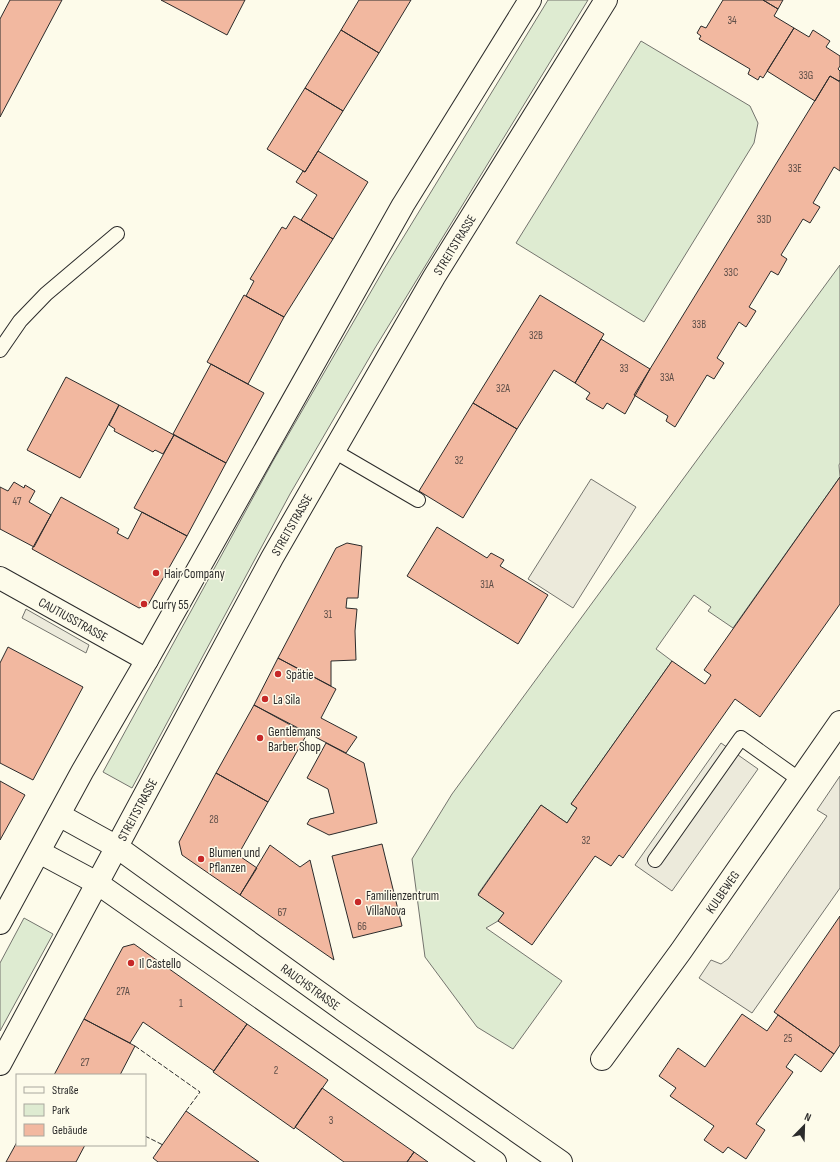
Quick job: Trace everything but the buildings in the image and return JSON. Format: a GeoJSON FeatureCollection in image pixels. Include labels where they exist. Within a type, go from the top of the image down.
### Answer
{"type":"FeatureCollection","features":[{"type":"Feature","properties":{"kind":"main road"},"geometry":{"type":"LineString","coordinates":[[0,924],[59,815],[403,205],[530,0]]}},
{"type":"Feature","properties":{"kind":"main road","name":"STREITSTRASSE"},"geometry":{"type":"LineString","coordinates":[[0,1064],[272,558],[434,277],[606,0]]}},
{"type":"Feature","properties":{"kind":"main road","name":"CAUTIUSSTRASSE"},"geometry":{"type":"LineString","coordinates":[[0,578],[147,660]]}},
{"type":"Feature","properties":{"kind":"main road","name":"KULBEWEG"},"geometry":{"type":"LineString","coordinates":[[602,1059],[681,951],[840,722]]}},
{"type":"Feature","properties":{"kind":"main road","name":"RAUCHSTRASSE"},"geometry":{"type":"LineString","coordinates":[[59,815],[117,847],[346,1012],[561,1162]]}},
{"type":"Feature","properties":{"kind":"main road"},"geometry":{"type":"LineString","coordinates":[[39,852],[97,883],[495,1162]]}},
{"type":"Feature","properties":{"kind":"lane"},"geometry":{"type":"LineString","coordinates":[[0,350],[20,321],[46,294],[117,234]]}},
{"type":"Feature","properties":{"kind":"lane"},"geometry":{"type":"LineString","coordinates":[[334,451],[418,500]]}},
{"type":"Feature","properties":{"kind":"lane"},"geometry":{"type":"LineString","coordinates":[[655,860],[741,738],[800,780]]}},
{"type":"Feature","properties":{"kind":"green space"},"geometry":{"type":"Polygon","coordinates":[[[548,0],[588,0],[375,348],[290,494],[132,788],[103,772],[273,461],[384,269],[548,0]]]}},
{"type":"Feature","properties":{"kind":"green space"},"geometry":{"type":"Polygon","coordinates":[[[641,41],[750,106],[758,123],[754,143],[644,322],[516,243],[641,41]]]}},
{"type":"Feature","properties":{"kind":"green space"},"geometry":{"type":"Polygon","coordinates":[[[840,265],[840,477],[733,628],[708,611],[711,607],[694,595],[656,649],[672,661],[571,804],[577,808],[567,823],[541,805],[478,894],[504,913],[498,921],[486,928],[562,981],[513,1049],[477,1027],[425,957],[412,859],[452,794],[840,265]]]}},
{"type":"Feature","properties":{"kind":"green space"},"geometry":{"type":"Polygon","coordinates":[[[24,918],[53,934],[0,1031],[0,963],[24,918]]]}},
{"type":"Feature","properties":{"kind":"shaded area"},"geometry":{"type":"Polygon","coordinates":[[[591,479],[636,507],[573,608],[528,579],[591,479]]]}},
{"type":"Feature","properties":{"kind":"shaded area"},"geometry":{"type":"Polygon","coordinates":[[[26,609],[89,645],[86,653],[22,618],[26,609]]]}},
{"type":"Feature","properties":{"kind":"shaded area"},"geometry":{"type":"Polygon","coordinates":[[[721,743],[758,769],[672,891],[635,865],[721,743]]]}},
{"type":"Feature","properties":{"kind":"shaded area"},"geometry":{"type":"Polygon","coordinates":[[[840,776],[840,888],[752,1013],[699,978],[711,960],[721,964],[728,959],[827,816],[817,810],[840,776]]]}},
{"type":"Feature","properties":{"kind":"fence"},"geometry":{"type":"LineString","coordinates":[[135,1046],[200,1092],[186,1111]]}},
{"type":"Feature","properties":{"kind":"fence"},"geometry":{"type":"LineString","coordinates":[[146,1136],[163,1145]]}},
{"type":"Feature","properties":{"kind":"place","name":"Hair Company"},"geometry":{"type":"Point","coordinates":[156,573]}},
{"type":"Feature","properties":{"kind":"place","name":"Curry 55"},"geometry":{"type":"Point","coordinates":[144,604]}},
{"type":"Feature","properties":{"kind":"place","name":"Spätie"},"geometry":{"type":"Point","coordinates":[278,674]}},
{"type":"Feature","properties":{"kind":"place","name":"La Sila"},"geometry":{"type":"Point","coordinates":[265,699]}},
{"type":"Feature","properties":{"kind":"place","name":"Gentlemans Barber Shop"},"geometry":{"type":"Point","coordinates":[260,738]}},
{"type":"Feature","properties":{"kind":"place","name":"Blumen und Pflanzen"},"geometry":{"type":"Point","coordinates":[201,859]}},
{"type":"Feature","properties":{"kind":"place","name":"Familienzentrum VillaNova"},"geometry":{"type":"Point","coordinates":[358,902]}},
{"type":"Feature","properties":{"kind":"place","name":"Il Castello"},"geometry":{"type":"Point","coordinates":[131,963]}}]}
